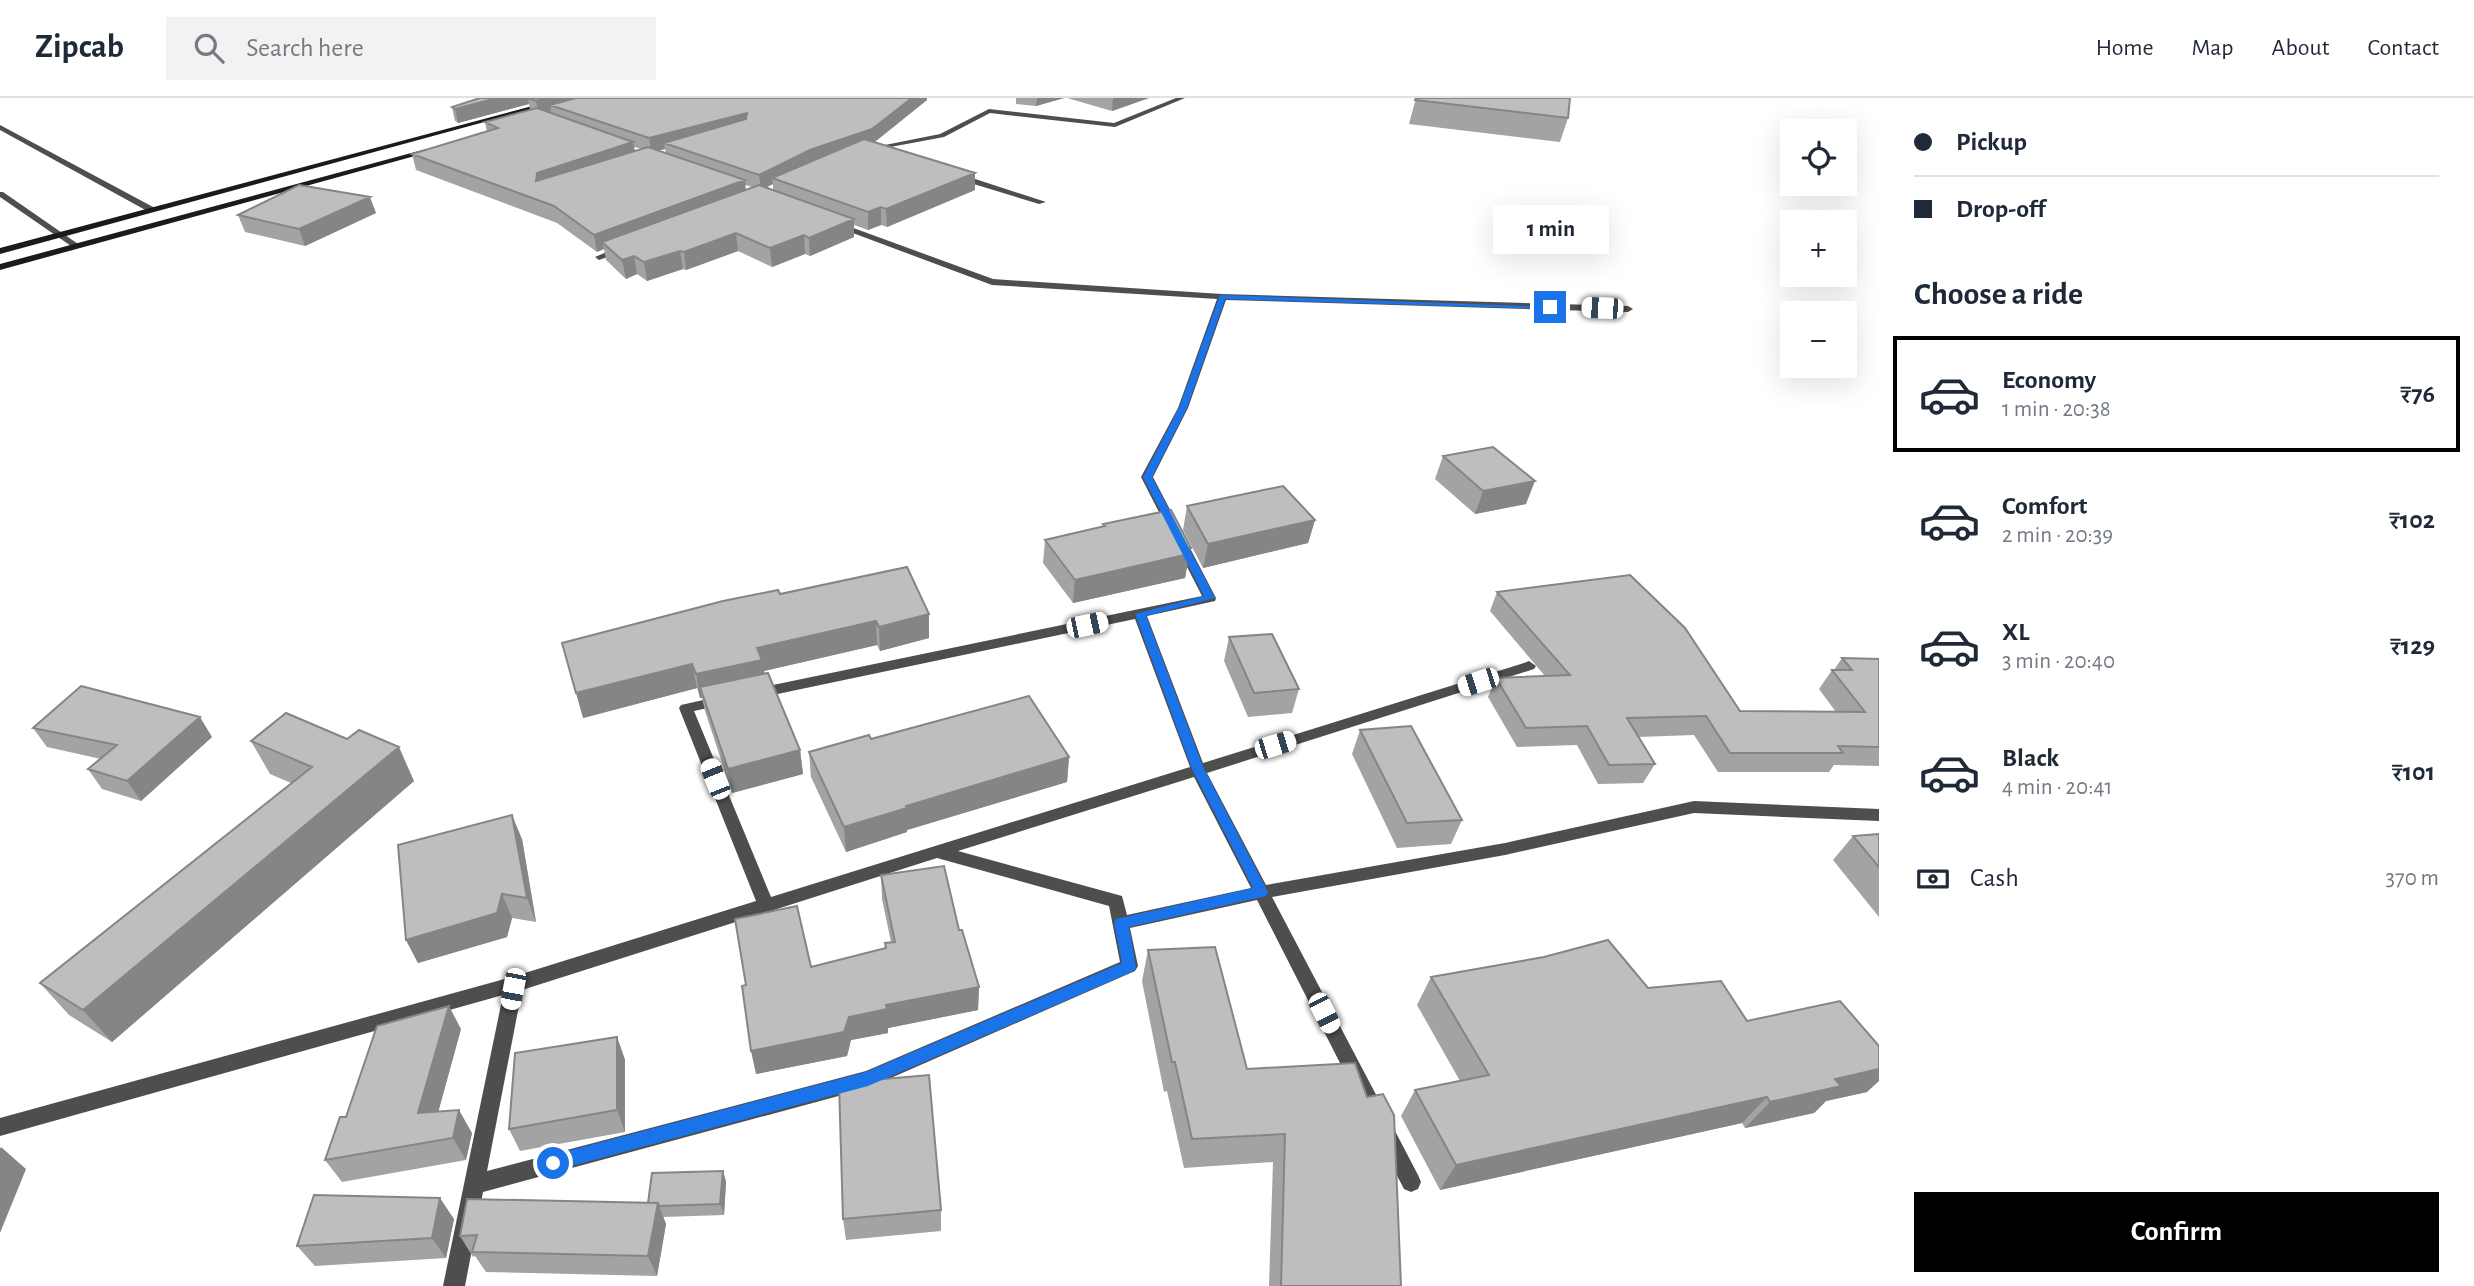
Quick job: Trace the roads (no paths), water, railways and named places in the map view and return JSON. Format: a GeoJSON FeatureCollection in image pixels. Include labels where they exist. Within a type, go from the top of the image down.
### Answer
{"type":"FeatureCollection","features":[{"type":"Feature","properties":{"kind":"main road"},"geometry":{"type":"LineString","coordinates":[[0,251],[569,98]]}},
{"type":"Feature","properties":{"kind":"main road"},"geometry":{"type":"LineString","coordinates":[[0,267],[440,148]]}},
{"type":"Feature","properties":{"kind":"street"},"geometry":{"type":"LineString","coordinates":[[857,153],[942,136],[992,108],[1115,125],[1182,98]]}},
{"type":"Feature","properties":{"kind":"street"},"geometry":{"type":"LineString","coordinates":[[522,112],[534,116]]}},
{"type":"Feature","properties":{"kind":"street"},"geometry":{"type":"LineString","coordinates":[[0,127],[152,210]]}},
{"type":"Feature","properties":{"kind":"street"},"geometry":{"type":"LineString","coordinates":[[868,149],[893,157]]}},
{"type":"Feature","properties":{"kind":"street"},"geometry":{"type":"LineString","coordinates":[[943,172],[1042,202]]}},
{"type":"Feature","properties":{"kind":"street"},"geometry":{"type":"LineString","coordinates":[[0,194],[77,246]]}},
{"type":"Feature","properties":{"kind":"street"},"geometry":{"type":"LineString","coordinates":[[825,220],[992,282],[1222,297],[1628,309]]}},
{"type":"Feature","properties":{"kind":"street"},"geometry":{"type":"LineString","coordinates":[[598,257],[636,243]]}},
{"type":"Feature","properties":{"kind":"street"},"geometry":{"type":"LineString","coordinates":[[766,905],[687,708],[1210,598],[1147,477],[1183,408],[1222,297]]}},
{"type":"Feature","properties":{"kind":"street"},"geometry":{"type":"LineString","coordinates":[[1140,614],[1198,769],[1411,1182]]}},
{"type":"Feature","properties":{"kind":"street"},"geometry":{"type":"LineString","coordinates":[[0,1127],[512,985],[1529,666]]}},
{"type":"Feature","properties":{"kind":"street"},"geometry":{"type":"LineString","coordinates":[[1121,923],[1262,892],[1505,849],[1694,807],[1879,815]]}},
{"type":"Feature","properties":{"kind":"street"},"geometry":{"type":"LineString","coordinates":[[475,1184],[868,1079],[1129,967],[1116,901],[936,852]]}},
{"type":"Feature","properties":{"kind":"street"},"geometry":{"type":"LineString","coordinates":[[454,1286],[512,985]]}}]}
